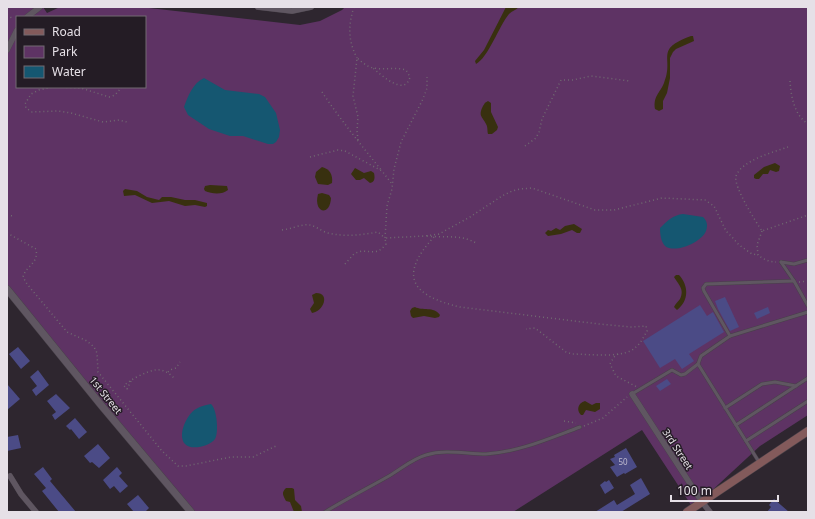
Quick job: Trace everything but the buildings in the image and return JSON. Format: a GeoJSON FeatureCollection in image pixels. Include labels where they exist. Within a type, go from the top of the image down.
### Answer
{"type":"FeatureCollection","features":[{"type":"Feature","properties":{"kind":"main road"},"geometry":{"type":"LineString","coordinates":[[687,512],[808,431]]}},
{"type":"Feature","properties":{"kind":"street"},"geometry":{"type":"LineString","coordinates":[[28,16],[40,7]]}},
{"type":"Feature","properties":{"kind":"street"},"geometry":{"type":"LineString","coordinates":[[258,7],[298,10],[311,7]]}},
{"type":"Feature","properties":{"kind":"street"},"geometry":{"type":"LineString","coordinates":[[7,50],[16,32]]}},
{"type":"Feature","properties":{"kind":"street","name":"1st Street"},"geometry":{"type":"LineString","coordinates":[[7,289],[101,405],[191,512]]}},
{"type":"Feature","properties":{"kind":"street","name":"3rd Street"},"geometry":{"type":"LineString","coordinates":[[632,394],[710,512]]}},
{"type":"Feature","properties":{"kind":"street"},"geometry":{"type":"LineString","coordinates":[[10,476],[21,494],[36,512]]}},
{"type":"Feature","properties":{"kind":"lane"},"geometry":{"type":"LineString","coordinates":[[781,262],[794,264],[808,260]]}},
{"type":"Feature","properties":{"kind":"lane"},"geometry":{"type":"LineString","coordinates":[[781,262],[795,282],[808,306]]}},
{"type":"Feature","properties":{"kind":"lane"},"geometry":{"type":"LineString","coordinates":[[730,336],[704,291],[703,288],[706,284],[795,282]]}},
{"type":"Feature","properties":{"kind":"lane"},"geometry":{"type":"LineString","coordinates":[[632,394],[672,370],[681,375],[684,374],[698,364],[701,356],[730,336],[808,312]]}},
{"type":"Feature","properties":{"kind":"lane"},"geometry":{"type":"LineString","coordinates":[[698,364],[760,464]]}},
{"type":"Feature","properties":{"kind":"lane"},"geometry":{"type":"LineString","coordinates":[[736,425],[808,378]]}},
{"type":"Feature","properties":{"kind":"lane"},"geometry":{"type":"LineString","coordinates":[[725,408],[762,384],[775,382],[796,386]]}},
{"type":"Feature","properties":{"kind":"lane"},"geometry":{"type":"LineString","coordinates":[[746,441],[808,400]]}},
{"type":"Feature","properties":{"kind":"lane"},"geometry":{"type":"LineString","coordinates":[[325,512],[392,474],[412,460],[426,455],[438,452],[486,454],[505,451],[528,446],[580,427]]}},
{"type":"Feature","properties":{"kind":"path"},"geometry":{"type":"LineString","coordinates":[[354,7],[349,38],[357,58],[398,85],[406,84],[410,77],[406,70],[402,69],[373,68]]}},
{"type":"Feature","properties":{"kind":"path"},"geometry":{"type":"LineString","coordinates":[[7,15],[12,18]]}},
{"type":"Feature","properties":{"kind":"path"},"geometry":{"type":"LineString","coordinates":[[357,58],[353,96],[358,117],[358,140]]}},
{"type":"Feature","properties":{"kind":"path"},"geometry":{"type":"LineString","coordinates":[[525,146],[536,138],[542,119],[561,80],[573,80],[591,76],[630,81]]}},
{"type":"Feature","properties":{"kind":"path"},"geometry":{"type":"LineString","coordinates":[[345,264],[354,254],[361,252],[377,252],[386,244],[387,206],[392,189],[394,169],[401,142],[423,99],[427,77]]}},
{"type":"Feature","properties":{"kind":"path"},"geometry":{"type":"LineString","coordinates":[[790,80],[797,112],[808,124]]}},
{"type":"Feature","properties":{"kind":"path"},"geometry":{"type":"LineString","coordinates":[[48,88],[31,94],[25,104],[26,108],[32,112],[71,113],[103,122],[118,120],[127,122]]}},
{"type":"Feature","properties":{"kind":"path"},"geometry":{"type":"LineString","coordinates":[[81,88],[109,97],[115,95],[121,88]]}},
{"type":"Feature","properties":{"kind":"path"},"geometry":{"type":"LineString","coordinates":[[322,92],[392,184]]}},
{"type":"Feature","properties":{"kind":"path"},"geometry":{"type":"LineString","coordinates":[[762,231],[742,197],[736,183],[736,176],[749,162],[788,147]]}},
{"type":"Feature","properties":{"kind":"path"},"geometry":{"type":"LineString","coordinates":[[310,157],[338,150],[345,151],[382,171]]}},
{"type":"Feature","properties":{"kind":"path"},"geometry":{"type":"LineString","coordinates":[[282,230],[309,225],[327,233],[354,235],[378,232],[385,238],[439,234],[512,191],[532,188],[595,210],[614,210],[662,198],[705,200],[714,206],[726,231],[739,246],[752,254],[758,255],[772,262],[781,262]]}},
{"type":"Feature","properties":{"kind":"path"},"geometry":{"type":"LineString","coordinates":[[7,215],[14,216]]}},
{"type":"Feature","properties":{"kind":"path"},"geometry":{"type":"LineString","coordinates":[[762,231],[808,215]]}},
{"type":"Feature","properties":{"kind":"path"},"geometry":{"type":"LineString","coordinates":[[758,255],[757,245],[762,231]]}},
{"type":"Feature","properties":{"kind":"path"},"geometry":{"type":"LineString","coordinates":[[7,233],[36,249],[37,255],[35,260],[22,277],[27,284],[67,332],[87,341],[94,347],[97,353],[98,372],[162,451],[178,466],[186,466],[231,457],[253,457],[276,446]]}},
{"type":"Feature","properties":{"kind":"path"},"geometry":{"type":"LineString","coordinates":[[425,236],[463,238],[476,243]]}},
{"type":"Feature","properties":{"kind":"path"},"geometry":{"type":"LineString","coordinates":[[434,237],[415,264],[414,274],[416,284],[422,292],[447,304],[460,307],[599,324],[631,327],[646,326],[647,331],[636,348],[627,352],[618,354],[572,354],[566,352],[534,328],[526,329]]}},
{"type":"Feature","properties":{"kind":"path"},"geometry":{"type":"LineString","coordinates":[[795,282],[808,281]]}},
{"type":"Feature","properties":{"kind":"path"},"geometry":{"type":"LineString","coordinates":[[618,354],[614,357],[610,364],[616,376],[641,389]]}},
{"type":"Feature","properties":{"kind":"path"},"geometry":{"type":"LineString","coordinates":[[168,372],[176,368],[180,362]]}},
{"type":"Feature","properties":{"kind":"path"},"geometry":{"type":"LineString","coordinates":[[130,381],[156,370],[168,372],[174,378]]}},
{"type":"Feature","properties":{"kind":"path"},"geometry":{"type":"LineString","coordinates":[[564,421],[570,421],[580,427],[587,426],[603,418],[624,399],[632,394]]}},
{"type":"Feature","properties":{"kind":"green space"},"geometry":{"type":"Polygon","coordinates":[[[7,7],[43,7],[47,13],[60,7],[140,7],[300,25],[320,21],[345,7],[808,7],[808,415],[760,446],[693,508],[642,430],[513,512],[191,512],[7,291],[7,7]]]}},
{"type":"Feature","properties":{"kind":"sand"},"geometry":{"type":"Polygon","coordinates":[[[506,7],[519,7],[505,19],[489,49],[476,64],[475,61],[484,50],[506,7]]]}},
{"type":"Feature","properties":{"kind":"sand"},"geometry":{"type":"Polygon","coordinates":[[[693,36],[694,41],[676,49],[670,58],[670,78],[667,93],[663,101],[663,109],[659,111],[655,109],[655,101],[667,74],[667,55],[669,50],[679,41],[693,36]]]}},
{"type":"Feature","properties":{"kind":"sand"},"geometry":{"type":"Polygon","coordinates":[[[488,101],[491,103],[491,112],[498,127],[492,134],[488,134],[487,125],[481,114],[483,106],[488,101]]]}},
{"type":"Feature","properties":{"kind":"sand"},"geometry":{"type":"Polygon","coordinates":[[[775,163],[780,166],[779,171],[776,172],[770,170],[768,174],[763,174],[759,179],[754,178],[754,175],[764,167],[775,163]]]}},
{"type":"Feature","properties":{"kind":"sand"},"geometry":{"type":"Polygon","coordinates":[[[322,167],[329,171],[332,177],[332,183],[328,185],[318,184],[315,177],[316,172],[322,167]]]}},
{"type":"Feature","properties":{"kind":"sand"},"geometry":{"type":"Polygon","coordinates":[[[355,168],[364,173],[371,171],[374,173],[374,181],[370,183],[364,178],[356,180],[351,174],[355,168]]]}},
{"type":"Feature","properties":{"kind":"sand"},"geometry":{"type":"Polygon","coordinates":[[[205,186],[227,186],[228,190],[217,194],[205,191],[205,186]]]}},
{"type":"Feature","properties":{"kind":"sand"},"geometry":{"type":"Polygon","coordinates":[[[125,189],[137,191],[147,197],[159,200],[162,197],[171,197],[185,200],[195,200],[207,203],[207,206],[185,206],[169,201],[152,203],[135,195],[124,196],[123,191],[125,189]]]}},
{"type":"Feature","properties":{"kind":"sand"},"geometry":{"type":"Polygon","coordinates":[[[322,193],[329,195],[331,198],[328,208],[325,210],[320,209],[317,200],[318,194],[322,193]]]}},
{"type":"Feature","properties":{"kind":"sand"},"geometry":{"type":"Polygon","coordinates":[[[574,224],[582,229],[580,233],[572,230],[561,234],[548,236],[545,233],[548,230],[551,231],[556,228],[560,230],[565,226],[574,224]]]}},
{"type":"Feature","properties":{"kind":"sand"},"geometry":{"type":"Polygon","coordinates":[[[679,275],[682,279],[686,289],[686,298],[677,310],[674,307],[680,299],[682,292],[674,277],[679,275]]]}},
{"type":"Feature","properties":{"kind":"sand"},"geometry":{"type":"Polygon","coordinates":[[[316,293],[323,296],[324,303],[316,312],[312,313],[310,309],[314,303],[312,295],[316,293]]]}},
{"type":"Feature","properties":{"kind":"sand"},"geometry":{"type":"Polygon","coordinates":[[[415,307],[435,311],[440,315],[439,317],[435,318],[424,316],[413,318],[410,311],[415,307]]]}},
{"type":"Feature","properties":{"kind":"sand"},"geometry":{"type":"Polygon","coordinates":[[[585,401],[592,405],[600,403],[600,409],[595,412],[586,410],[583,415],[581,415],[578,407],[585,401]]]}},
{"type":"Feature","properties":{"kind":"sand"},"geometry":{"type":"Polygon","coordinates":[[[286,488],[294,489],[295,500],[301,506],[302,512],[294,512],[290,502],[286,501],[283,491],[286,488]]]}},
{"type":"Feature","properties":{"kind":"water"},"geometry":{"type":"Polygon","coordinates":[[[204,78],[225,90],[259,94],[265,97],[276,113],[280,130],[279,137],[276,142],[273,144],[268,144],[243,136],[230,136],[209,129],[188,115],[184,107],[187,99],[194,86],[204,78]]]}},
{"type":"Feature","properties":{"kind":"water"},"geometry":{"type":"Polygon","coordinates":[[[683,214],[703,217],[707,223],[706,231],[704,235],[688,246],[675,249],[669,248],[665,246],[662,240],[660,228],[673,217],[683,214]]]}},
{"type":"Feature","properties":{"kind":"water"},"geometry":{"type":"Polygon","coordinates":[[[211,404],[215,411],[217,421],[217,432],[215,439],[213,442],[205,446],[188,446],[185,444],[182,435],[186,420],[196,409],[211,404]]]}}]}
